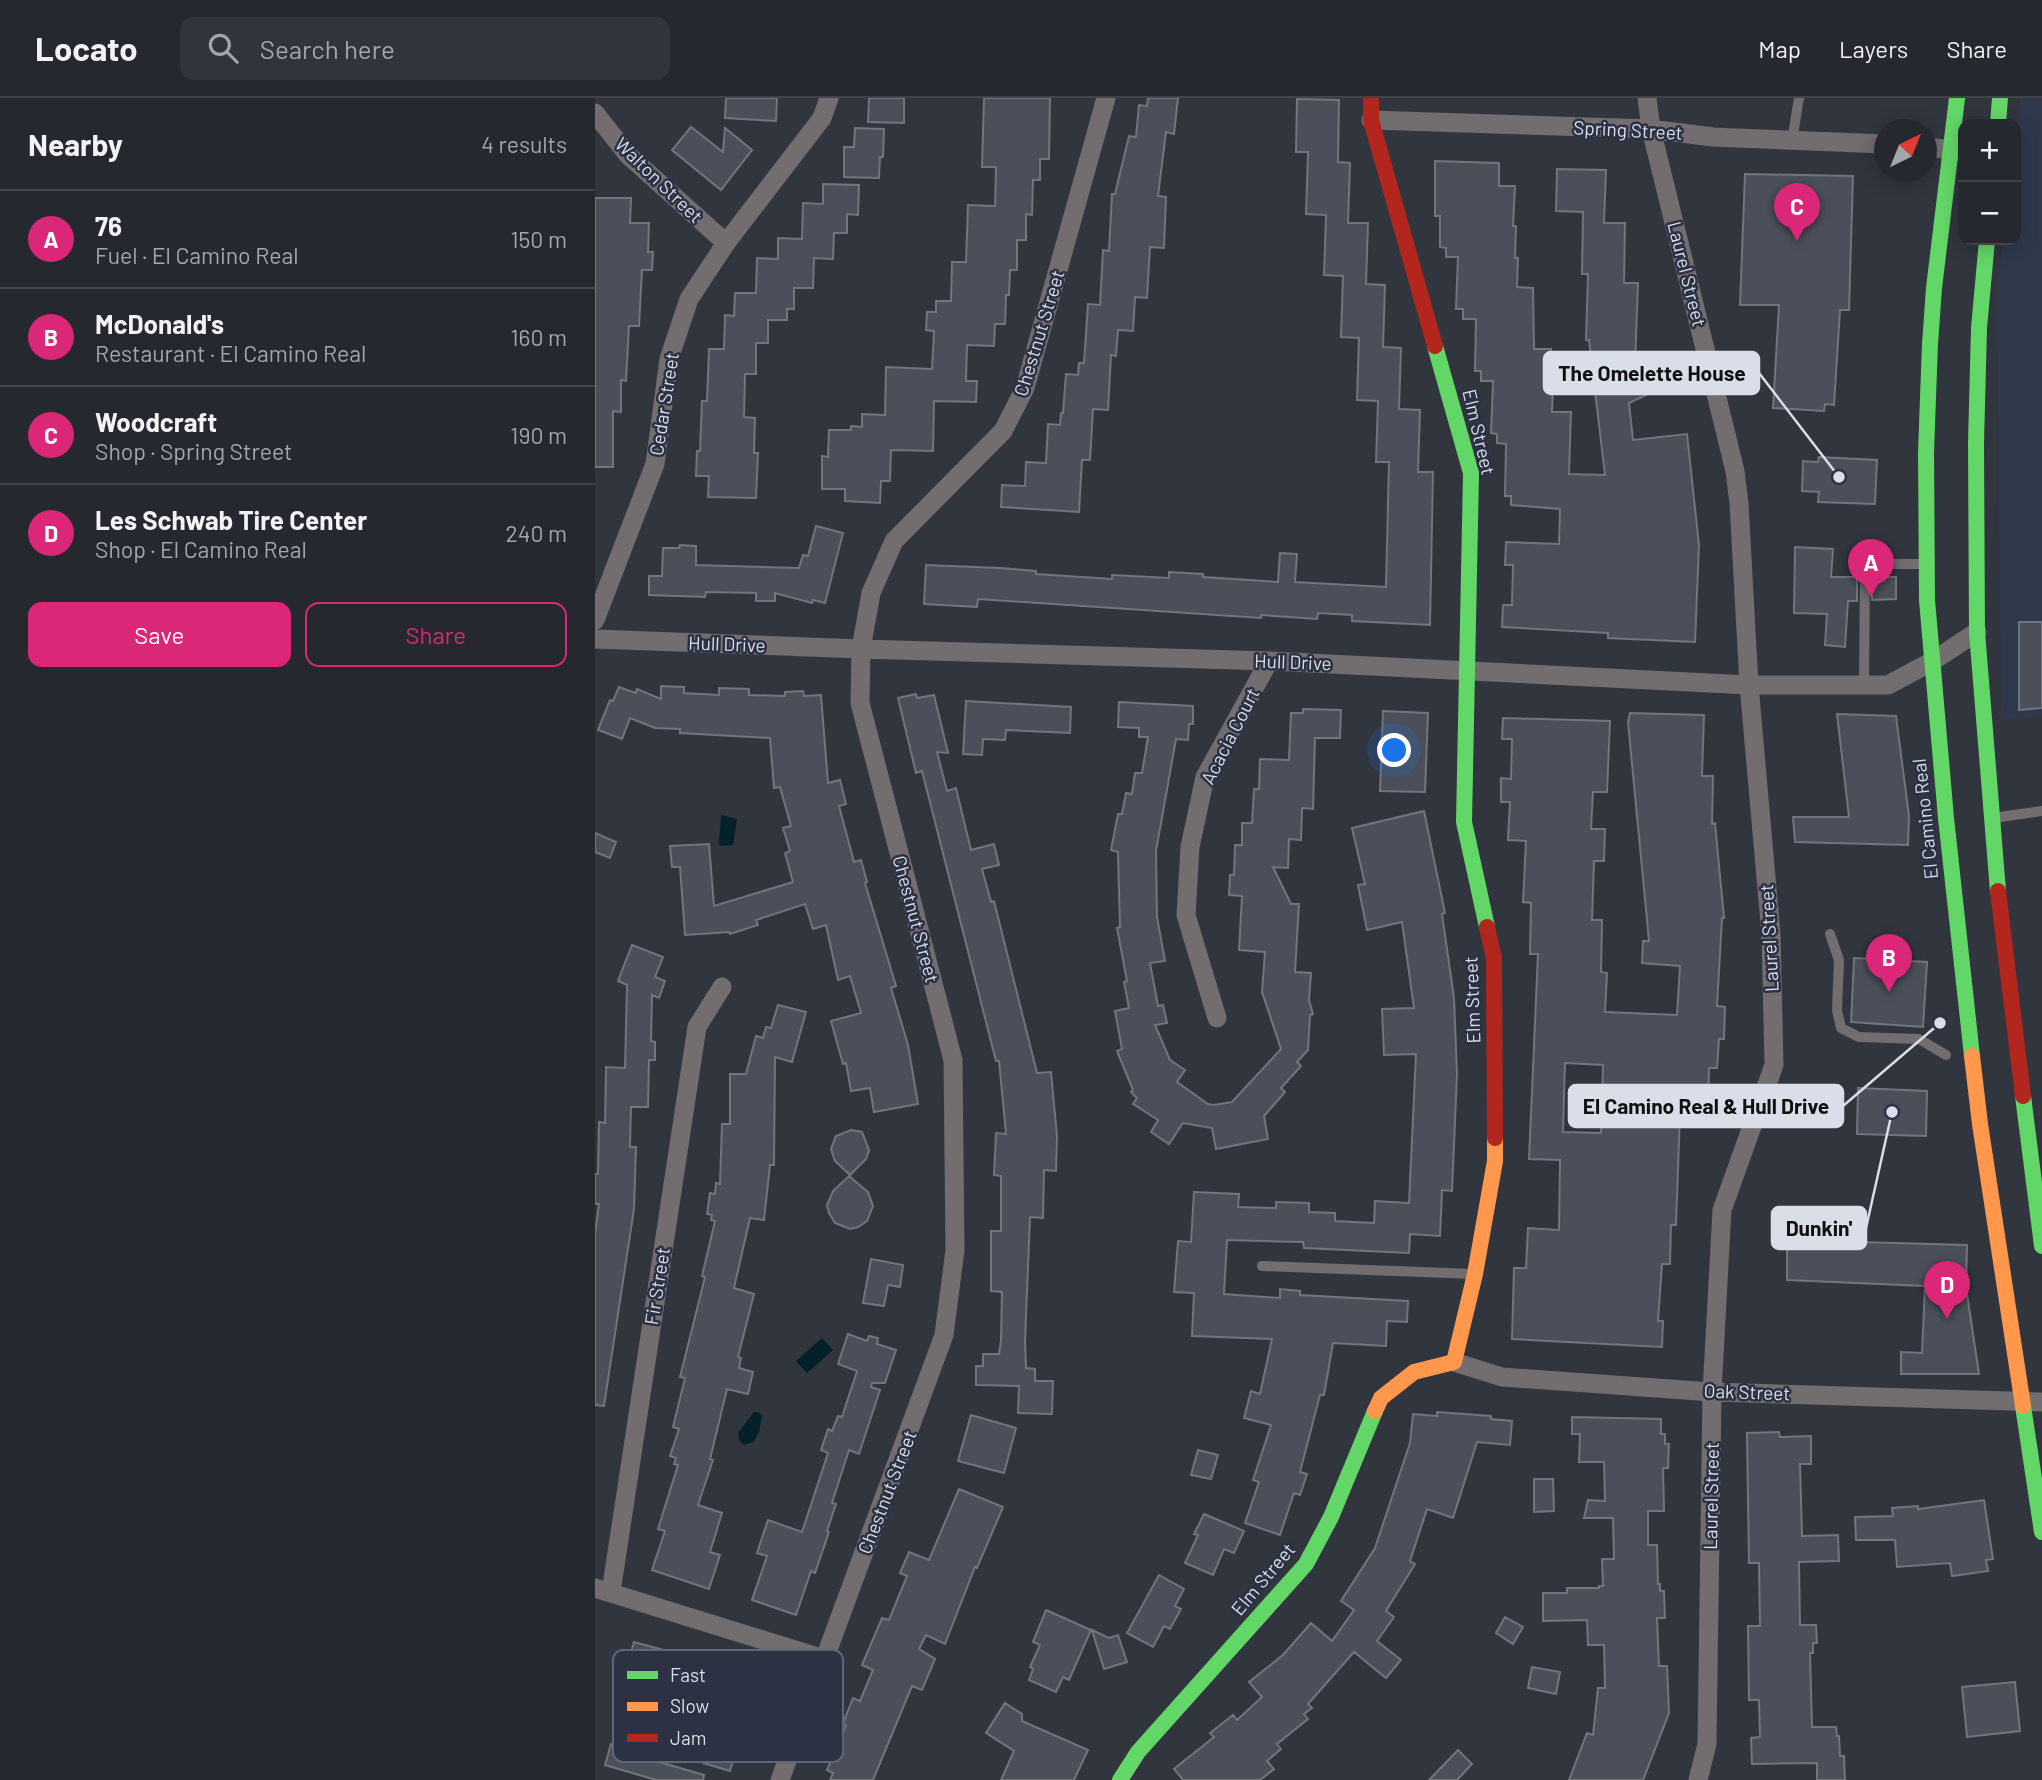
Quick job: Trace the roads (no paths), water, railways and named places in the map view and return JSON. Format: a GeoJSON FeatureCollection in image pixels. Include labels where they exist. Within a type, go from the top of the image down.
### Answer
{"type":"FeatureCollection","features":[{"type":"Feature","properties":{"kind":"main road","name":"Elm Street"},"geometry":{"type":"LineString","coordinates":[[1121,1780],[1138,1752],[1306,1564],[1331,1517],[1381,1398],[1414,1372],[1454,1362],[1475,1274],[1495,1160],[1494,958],[1464,822],[1471,473],[1371,120],[1371,98]]}},
{"type":"Feature","properties":{"kind":"main road","name":"El Camino Real"},"geometry":{"type":"LineString","coordinates":[[1957,98],[1957,150],[1934,288],[1930,344],[1926,564],[1931,662],[1979,1110],[2042,1532]]}},
{"type":"Feature","properties":{"kind":"main road"},"geometry":{"type":"LineString","coordinates":[[1998,119],[2000,98]]}},
{"type":"Feature","properties":{"kind":"main road"},"geometry":{"type":"LineString","coordinates":[[1987,245],[1979,328],[1976,443],[1977,632],[1995,865],[2027,1079],[2041,1236]]}},
{"type":"Feature","properties":{"kind":"street","name":"Cedar Street"},"geometry":{"type":"LineString","coordinates":[[595,620],[655,464],[669,359],[689,299],[726,243],[822,118],[829,98]]}},
{"type":"Feature","properties":{"kind":"street","name":"Chestnut Street"},"geometry":{"type":"LineString","coordinates":[[827,1650],[944,1335],[955,1250],[953,1060],[860,703],[861,649],[871,593],[894,541],[1003,431],[1025,388],[1106,98]]}},
{"type":"Feature","properties":{"kind":"street","name":"Laurel Street"},"geometry":{"type":"LineString","coordinates":[[1647,98],[1651,130],[1735,471],[1749,685],[1771,934],[1774,1065],[1722,1210],[1712,1392],[1707,1744],[1698,1780]]}},
{"type":"Feature","properties":{"kind":"street","name":"Walton Street"},"geometry":{"type":"LineString","coordinates":[[595,113],[628,155],[726,243]]}},
{"type":"Feature","properties":{"kind":"street","name":"Spring Street"},"geometry":{"type":"LineString","coordinates":[[1371,120],[1651,130],[1713,137],[1874,144]]}},
{"type":"Feature","properties":{"kind":"street"},"geometry":{"type":"LineString","coordinates":[[1937,148],[1957,150]]}},
{"type":"Feature","properties":{"kind":"street","name":"Hull Drive"},"geometry":{"type":"LineString","coordinates":[[595,639],[1269,661],[1749,685],[1888,685],[1931,662],[1977,632]]}},
{"type":"Feature","properties":{"kind":"street","name":"Acacia Court"},"geometry":{"type":"LineString","coordinates":[[1217,1018],[1187,915],[1190,847],[1205,777],[1269,661]]}},
{"type":"Feature","properties":{"kind":"street","name":"Fir Street"},"geometry":{"type":"LineString","coordinates":[[603,1590],[697,1027],[722,987]]}},
{"type":"Feature","properties":{"kind":"street","name":"Oak Street"},"geometry":{"type":"LineString","coordinates":[[1454,1362],[1502,1377],[1712,1392],[2042,1402]]}},
{"type":"Feature","properties":{"kind":"street"},"geometry":{"type":"LineString","coordinates":[[603,1590],[795,1650]]}},
{"type":"Feature","properties":{"kind":"street","name":"Chestnut Street"},"geometry":{"type":"LineString","coordinates":[[780,1780],[787,1762]]}},
{"type":"Feature","properties":{"kind":"lane"},"geometry":{"type":"LineString","coordinates":[[1792,141],[1799,98]]}},
{"type":"Feature","properties":{"kind":"lane"},"geometry":{"type":"LineString","coordinates":[[1864,685],[1865,564],[1926,564]]}},
{"type":"Feature","properties":{"kind":"lane"},"geometry":{"type":"LineString","coordinates":[[1993,818],[2042,811]]}},
{"type":"Feature","properties":{"kind":"lane"},"geometry":{"type":"LineString","coordinates":[[1830,934],[1839,960],[1836,1010],[1841,1028],[1860,1037],[1919,1040],[1946,1055]]}},
{"type":"Feature","properties":{"kind":"lane"},"geometry":{"type":"LineString","coordinates":[[1262,1266],[1475,1274]]}},
{"type":"Feature","properties":{"kind":"place","name":"Woodcraft"},"geometry":{"type":"Point","coordinates":[1797,241]}},
{"type":"Feature","properties":{"kind":"place","name":"The Omelette House"},"geometry":{"type":"Point","coordinates":[1839,477]}},
{"type":"Feature","properties":{"kind":"place","name":"76"},"geometry":{"type":"Point","coordinates":[1871,597]}},
{"type":"Feature","properties":{"kind":"place","name":"McDonald's"},"geometry":{"type":"Point","coordinates":[1889,992]}},
{"type":"Feature","properties":{"kind":"place","name":"El Camino Real & Hull Drive"},"geometry":{"type":"Point","coordinates":[1940,1023]}},
{"type":"Feature","properties":{"kind":"place","name":"Dunkin'"},"geometry":{"type":"Point","coordinates":[1892,1112]}},
{"type":"Feature","properties":{"kind":"place","name":"Les Schwab Tire Center"},"geometry":{"type":"Point","coordinates":[1947,1319]}}]}
